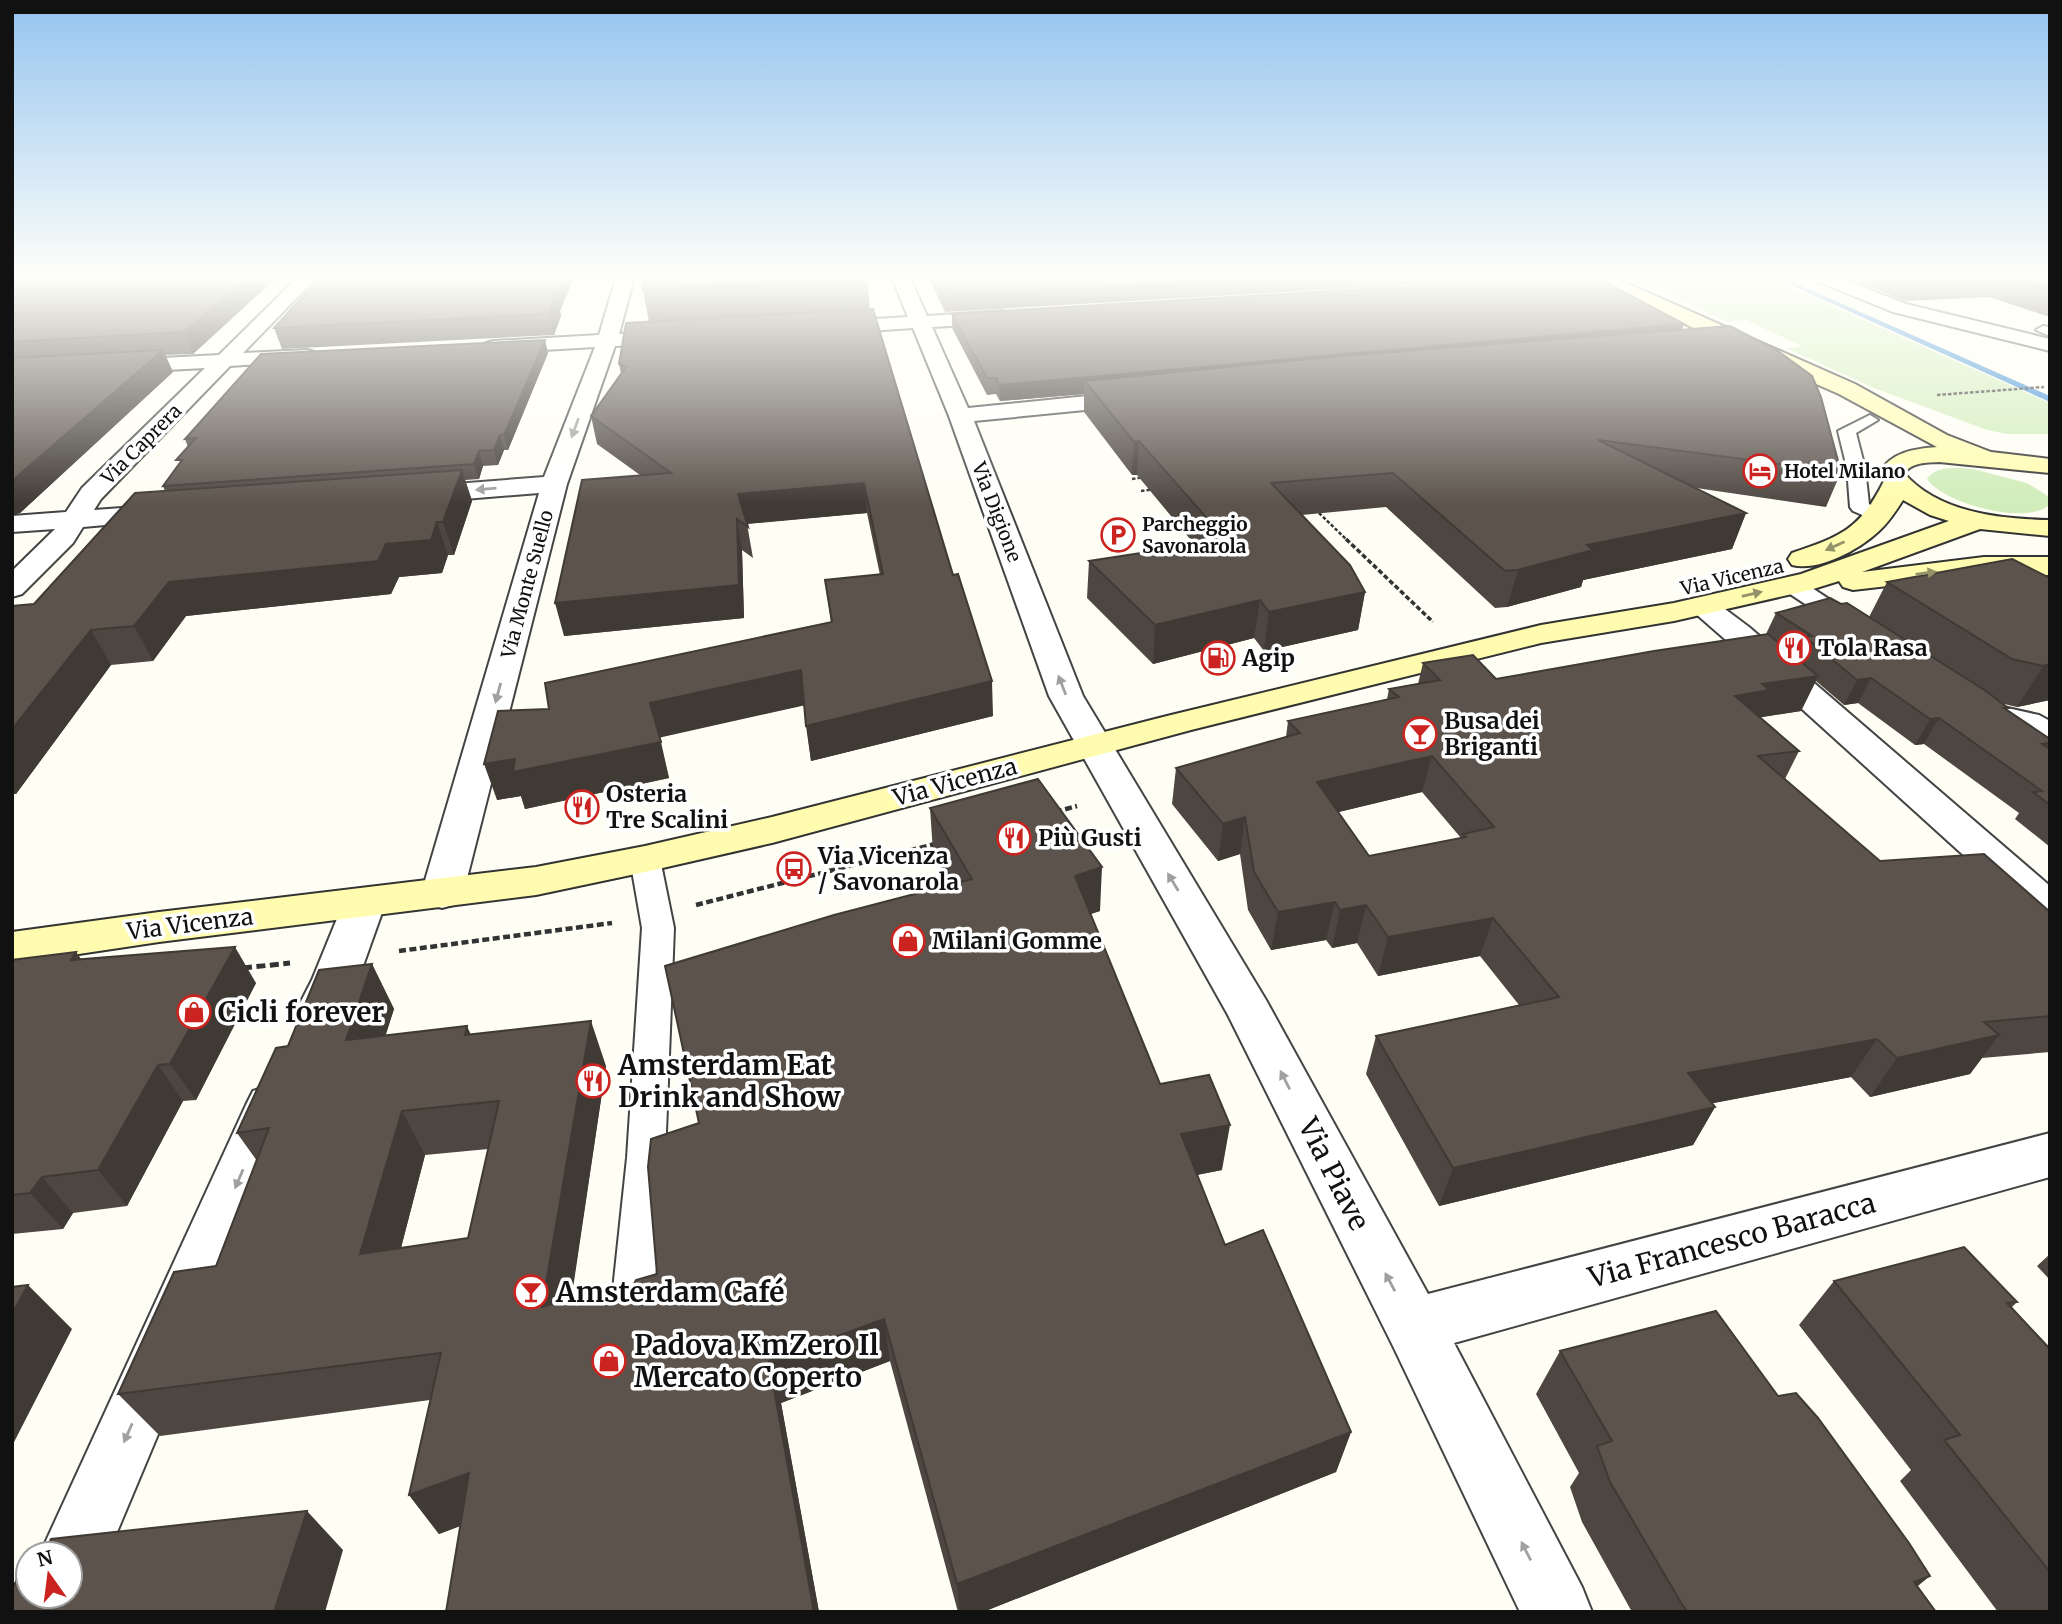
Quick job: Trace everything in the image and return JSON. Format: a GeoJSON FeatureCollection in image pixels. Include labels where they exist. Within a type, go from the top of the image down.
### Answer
{"type":"FeatureCollection","features":[{"type":"Feature","properties":{"kind":"main road"},"geometry":{"type":"LineString","coordinates":[[1764,354],[1967,435],[2017,446],[2050,447]]}},
{"type":"Feature","properties":{"kind":"main road"},"geometry":{"type":"LineString","coordinates":[[1782,362],[1870,420],[1892,439],[1900,451],[1881,517]]}},
{"type":"Feature","properties":{"kind":"main road"},"geometry":{"type":"LineString","coordinates":[[1847,389],[1939,440],[1996,461],[2050,476]]}},
{"type":"Feature","properties":{"kind":"main road"},"geometry":{"type":"LineString","coordinates":[[1895,473],[1938,455],[2030,467],[2050,466]]}},
{"type":"Feature","properties":{"kind":"main road"},"geometry":{"type":"LineString","coordinates":[[1895,473],[1912,495],[1938,508],[1978,520],[2045,530]]}},
{"type":"Feature","properties":{"kind":"main road","name":"Via Vicenza"},"geometry":{"type":"LineString","coordinates":[[1541,634],[1657,595],[1791,563],[1860,534],[1881,517]]}},
{"type":"Feature","properties":{"kind":"main road","name":"Via Vicenza"},"geometry":{"type":"LineString","coordinates":[[13,947],[536,881],[645,859],[783,827],[1541,634],[1702,606],[1801,583],[1978,520]]}},
{"type":"Feature","properties":{"kind":"main road","name":"Via Vicenza"},"geometry":{"type":"LineString","coordinates":[[1801,583],[1875,580],[1984,566],[2043,578]]}},
{"type":"Feature","properties":{"kind":"street","name":"Via Caprera"},"geometry":{"type":"LineString","coordinates":[[12,588],[63,537],[91,494],[233,354]]}},
{"type":"Feature","properties":{"kind":"street","name":"Via Monte Suello"},"geometry":{"type":"LineString","coordinates":[[442,894],[554,484],[602,354]]}},
{"type":"Feature","properties":{"kind":"street","name":"Via Digione"},"geometry":{"type":"LineString","coordinates":[[933,354],[960,416],[1066,696],[1094,746]]}},
{"type":"Feature","properties":{"kind":"street"},"geometry":{"type":"LineString","coordinates":[[12,372],[322,355]]}},
{"type":"Feature","properties":{"kind":"street"},"geometry":{"type":"LineString","coordinates":[[960,416],[1162,395]]}},
{"type":"Feature","properties":{"kind":"street"},"geometry":{"type":"LineString","coordinates":[[388,497],[554,484]]}},
{"type":"Feature","properties":{"kind":"street"},"geometry":{"type":"LineString","coordinates":[[12,524],[182,512]]}},
{"type":"Feature","properties":{"kind":"street"},"geometry":{"type":"LineString","coordinates":[[1702,606],[1738,634],[2050,910]]}},
{"type":"Feature","properties":{"kind":"street","name":"Via Piave"},"geometry":{"type":"LineString","coordinates":[[1094,746],[1250,1012],[1414,1326],[1557,1612]]}},
{"type":"Feature","properties":{"kind":"street"},"geometry":{"type":"LineString","coordinates":[[80,1540],[291,1061],[335,980],[365,904]]}},
{"type":"Feature","properties":{"kind":"street","name":"Via Francesco Baracca"},"geometry":{"type":"LineString","coordinates":[[1414,1326],[2050,1155]]}},
{"type":"Feature","properties":{"kind":"lane"},"geometry":{"type":"LineString","coordinates":[[1870,420],[1847,431],[1856,468],[1860,507],[1881,517]]}},
{"type":"Feature","properties":{"kind":"lane"},"geometry":{"type":"LineString","coordinates":[[1856,468],[1895,473]]}},
{"type":"Feature","properties":{"kind":"lane"},"geometry":{"type":"LineString","coordinates":[[1801,583],[1864,632]]}},
{"type":"Feature","properties":{"kind":"lane"},"geometry":{"type":"LineString","coordinates":[[1967,702],[1978,709],[2040,726]]}},
{"type":"Feature","properties":{"kind":"lane"},"geometry":{"type":"LineString","coordinates":[[631,1318],[646,1158],[658,928],[645,859]]}},
{"type":"Feature","properties":{"kind":"path"},"geometry":{"type":"LineString","coordinates":[[1931,395],[2044,387]]}},
{"type":"Feature","properties":{"kind":"path"},"geometry":{"type":"LineString","coordinates":[[1132,479],[1146,477]]}},
{"type":"Feature","properties":{"kind":"path"},"geometry":{"type":"LineString","coordinates":[[1141,491],[1155,489]]}},
{"type":"Feature","properties":{"kind":"path"},"geometry":{"type":"LineString","coordinates":[[1320,513],[1428,618]]}},
{"type":"Feature","properties":{"kind":"path"},"geometry":{"type":"LineString","coordinates":[[1050,813],[1123,794]]}},
{"type":"Feature","properties":{"kind":"path"},"geometry":{"type":"LineString","coordinates":[[694,906],[943,842]]}},
{"type":"Feature","properties":{"kind":"path"},"geometry":{"type":"LineString","coordinates":[[393,952],[616,922]]}},
{"type":"Feature","properties":{"kind":"path"},"geometry":{"type":"LineString","coordinates":[[231,969],[297,962]]}},
{"type":"Feature","properties":{"kind":"green space"},"geometry":{"type":"Polygon","coordinates":[[[1799,354],[1939,354],[2050,403],[2050,434],[2007,434],[1987,430],[1874,388],[1799,354]]]}},
{"type":"Feature","properties":{"kind":"green space"},"geometry":{"type":"Polygon","coordinates":[[[1942,469],[1973,469],[2027,483],[2048,496],[2050,504],[2039,511],[2024,513],[1986,509],[1950,496],[1927,479],[1942,469]]]}},
{"type":"Feature","properties":{"kind":"building"},"geometry":{"type":"Polygon","coordinates":[[[92,354],[159,354],[12,481],[12,358],[92,354]]]}},
{"type":"Feature","properties":{"kind":"building"},"geometry":{"type":"Polygon","coordinates":[[[261,354],[539,354],[504,435],[500,435],[494,450],[479,451],[474,464],[163,486],[182,460],[176,460],[196,438],[185,439],[261,354]]]}},
{"type":"Feature","properties":{"kind":"building"},"geometry":{"type":"Polygon","coordinates":[[[621,354],[886,354],[953,575],[958,574],[992,681],[806,726],[801,670],[650,703],[661,742],[513,772],[515,759],[484,764],[498,711],[549,709],[545,683],[832,622],[825,580],[883,574],[864,483],[738,494],[748,527],[737,519],[739,585],[555,603],[582,480],[671,473],[591,416],[626,367],[619,364],[621,354]]]}},
{"type":"Feature","properties":{"kind":"building"},"geometry":{"type":"Polygon","coordinates":[[[974,354],[1350,354],[999,385],[996,378],[987,378],[974,354]]]}},
{"type":"Feature","properties":{"kind":"building"},"geometry":{"type":"Polygon","coordinates":[[[1782,354],[1812,376],[1821,397],[1841,472],[1598,440],[1746,513],[1587,545],[1593,550],[1505,571],[1393,473],[1271,483],[1350,565],[1365,592],[1269,612],[1260,600],[1155,625],[1089,561],[1226,540],[1139,441],[1134,442],[1085,381],[1342,356],[1782,354]]]}},
{"type":"Feature","properties":{"kind":"building"},"geometry":{"type":"Polygon","coordinates":[[[462,470],[443,522],[437,522],[431,540],[386,544],[378,561],[169,582],[134,626],[91,630],[12,729],[12,606],[34,604],[135,493],[462,470]]]}},
{"type":"Feature","properties":{"kind":"building"},"geometry":{"type":"Polygon","coordinates":[[[2012,559],[2050,578],[2050,664],[2043,666],[2012,659],[1887,582],[2012,559]]]}},
{"type":"Feature","properties":{"kind":"building"},"geometry":{"type":"Polygon","coordinates":[[[1830,598],[1841,604],[1847,603],[1986,691],[2008,708],[2004,708],[2050,739],[2050,743],[2042,744],[2050,749],[2050,805],[2033,792],[2042,791],[1939,718],[1930,719],[1871,678],[1857,680],[1805,637],[1812,636],[1776,613],[1830,598]]]}},
{"type":"Feature","properties":{"kind":"building"},"geometry":{"type":"Polygon","coordinates":[[[1768,634],[1818,676],[1762,684],[1769,690],[1735,696],[1799,751],[1758,756],[1880,861],[1984,854],[2050,912],[2050,1016],[1984,1022],[1999,1035],[1897,1058],[1877,1039],[1688,1073],[1715,1107],[1453,1168],[1376,1036],[1559,997],[1493,918],[1388,937],[1366,905],[1340,910],[1335,902],[1278,912],[1254,872],[1245,817],[1223,824],[1176,768],[1300,733],[1288,721],[1399,697],[1389,689],[1440,680],[1423,663],[1473,655],[1496,679],[1768,634]],[[1432,756],[1317,782],[1369,856],[1466,837],[1463,834],[1494,827],[1432,756]]]}},
{"type":"Feature","properties":{"kind":"building"},"geometry":{"type":"Polygon","coordinates":[[[1038,779],[1102,867],[1075,876],[1160,1084],[1209,1075],[1230,1125],[1181,1134],[1225,1245],[1263,1230],[1351,1432],[957,1584],[884,1319],[769,1361],[814,1612],[446,1612],[469,1473],[409,1495],[441,1353],[118,1394],[174,1272],[216,1266],[269,1128],[237,1133],[276,1048],[288,1046],[319,970],[372,964],[346,1040],[467,1026],[465,1035],[591,1021],[542,1307],[596,1291],[614,1297],[630,1291],[636,1280],[657,1274],[648,1167],[651,1139],[699,1123],[665,966],[834,915],[972,879],[930,808],[1038,779]],[[499,1101],[402,1111],[360,1254],[468,1238],[499,1101]]]}},
{"type":"Feature","properties":{"kind":"building"},"geometry":{"type":"Polygon","coordinates":[[[235,947],[170,1064],[158,1065],[98,1170],[42,1177],[30,1193],[12,1195],[12,960],[76,952],[71,960],[235,947]]]}},
{"type":"Feature","properties":{"kind":"building"},"geometry":{"type":"Polygon","coordinates":[[[1964,1247],[2017,1302],[2007,1303],[2050,1349],[2050,1572],[1944,1440],[1960,1435],[1834,1281],[1964,1247]]]}},
{"type":"Feature","properties":{"kind":"building"},"geometry":{"type":"Polygon","coordinates":[[[28,1285],[12,1314],[12,1287],[28,1285]]]}},
{"type":"Feature","properties":{"kind":"building"},"geometry":{"type":"Polygon","coordinates":[[[1716,1311],[1778,1396],[1796,1393],[1818,1418],[1930,1576],[1914,1582],[1936,1612],[1688,1612],[1683,1606],[1610,1482],[1597,1446],[1612,1441],[1560,1351],[1716,1311]]]}},
{"type":"Feature","properties":{"kind":"building"},"geometry":{"type":"Polygon","coordinates":[[[307,1511],[274,1612],[12,1612],[14,1586],[14,1610],[84,1610],[84,1540],[51,1539],[307,1511]]]}},
{"type":"Feature","properties":{"kind":"waterway"},"geometry":{"type":"LineString","coordinates":[[1949,354],[2050,399]]}},
{"type":"Feature","properties":{"kind":"place","name":"Hotel Milano"},"geometry":{"type":"Point","coordinates":[1760,471]}},
{"type":"Feature","properties":{"kind":"place","name":"Parcheggio Savonarola"},"geometry":{"type":"Point","coordinates":[1118,535]}},
{"type":"Feature","properties":{"kind":"place","name":"Tola Rasa"},"geometry":{"type":"Point","coordinates":[1794,648]}},
{"type":"Feature","properties":{"kind":"place","name":"Agip"},"geometry":{"type":"Point","coordinates":[1218,658]}},
{"type":"Feature","properties":{"kind":"place","name":"Busa dei Briganti"},"geometry":{"type":"Point","coordinates":[1420,734]}},
{"type":"Feature","properties":{"kind":"place","name":"Osteria Tre Scalini"},"geometry":{"type":"Point","coordinates":[582,807]}},
{"type":"Feature","properties":{"kind":"place","name":"Più Gusti"},"geometry":{"type":"Point","coordinates":[1014,838]}},
{"type":"Feature","properties":{"kind":"place","name":"Via Vicenza / Savonarola"},"geometry":{"type":"Point","coordinates":[794,869]}},
{"type":"Feature","properties":{"kind":"place","name":"Milani Gomme"},"geometry":{"type":"Point","coordinates":[908,941]}},
{"type":"Feature","properties":{"kind":"place","name":"Cicli forever"},"geometry":{"type":"Point","coordinates":[194,1012]}},
{"type":"Feature","properties":{"kind":"place","name":"Amsterdam Eat Drink and Show"},"geometry":{"type":"Point","coordinates":[593,1081]}},
{"type":"Feature","properties":{"kind":"place","name":"Amsterdam Café"},"geometry":{"type":"Point","coordinates":[531,1292]}},
{"type":"Feature","properties":{"kind":"place","name":"Padova KmZero Il Mercato Coperto"},"geometry":{"type":"Point","coordinates":[609,1361]}}]}
